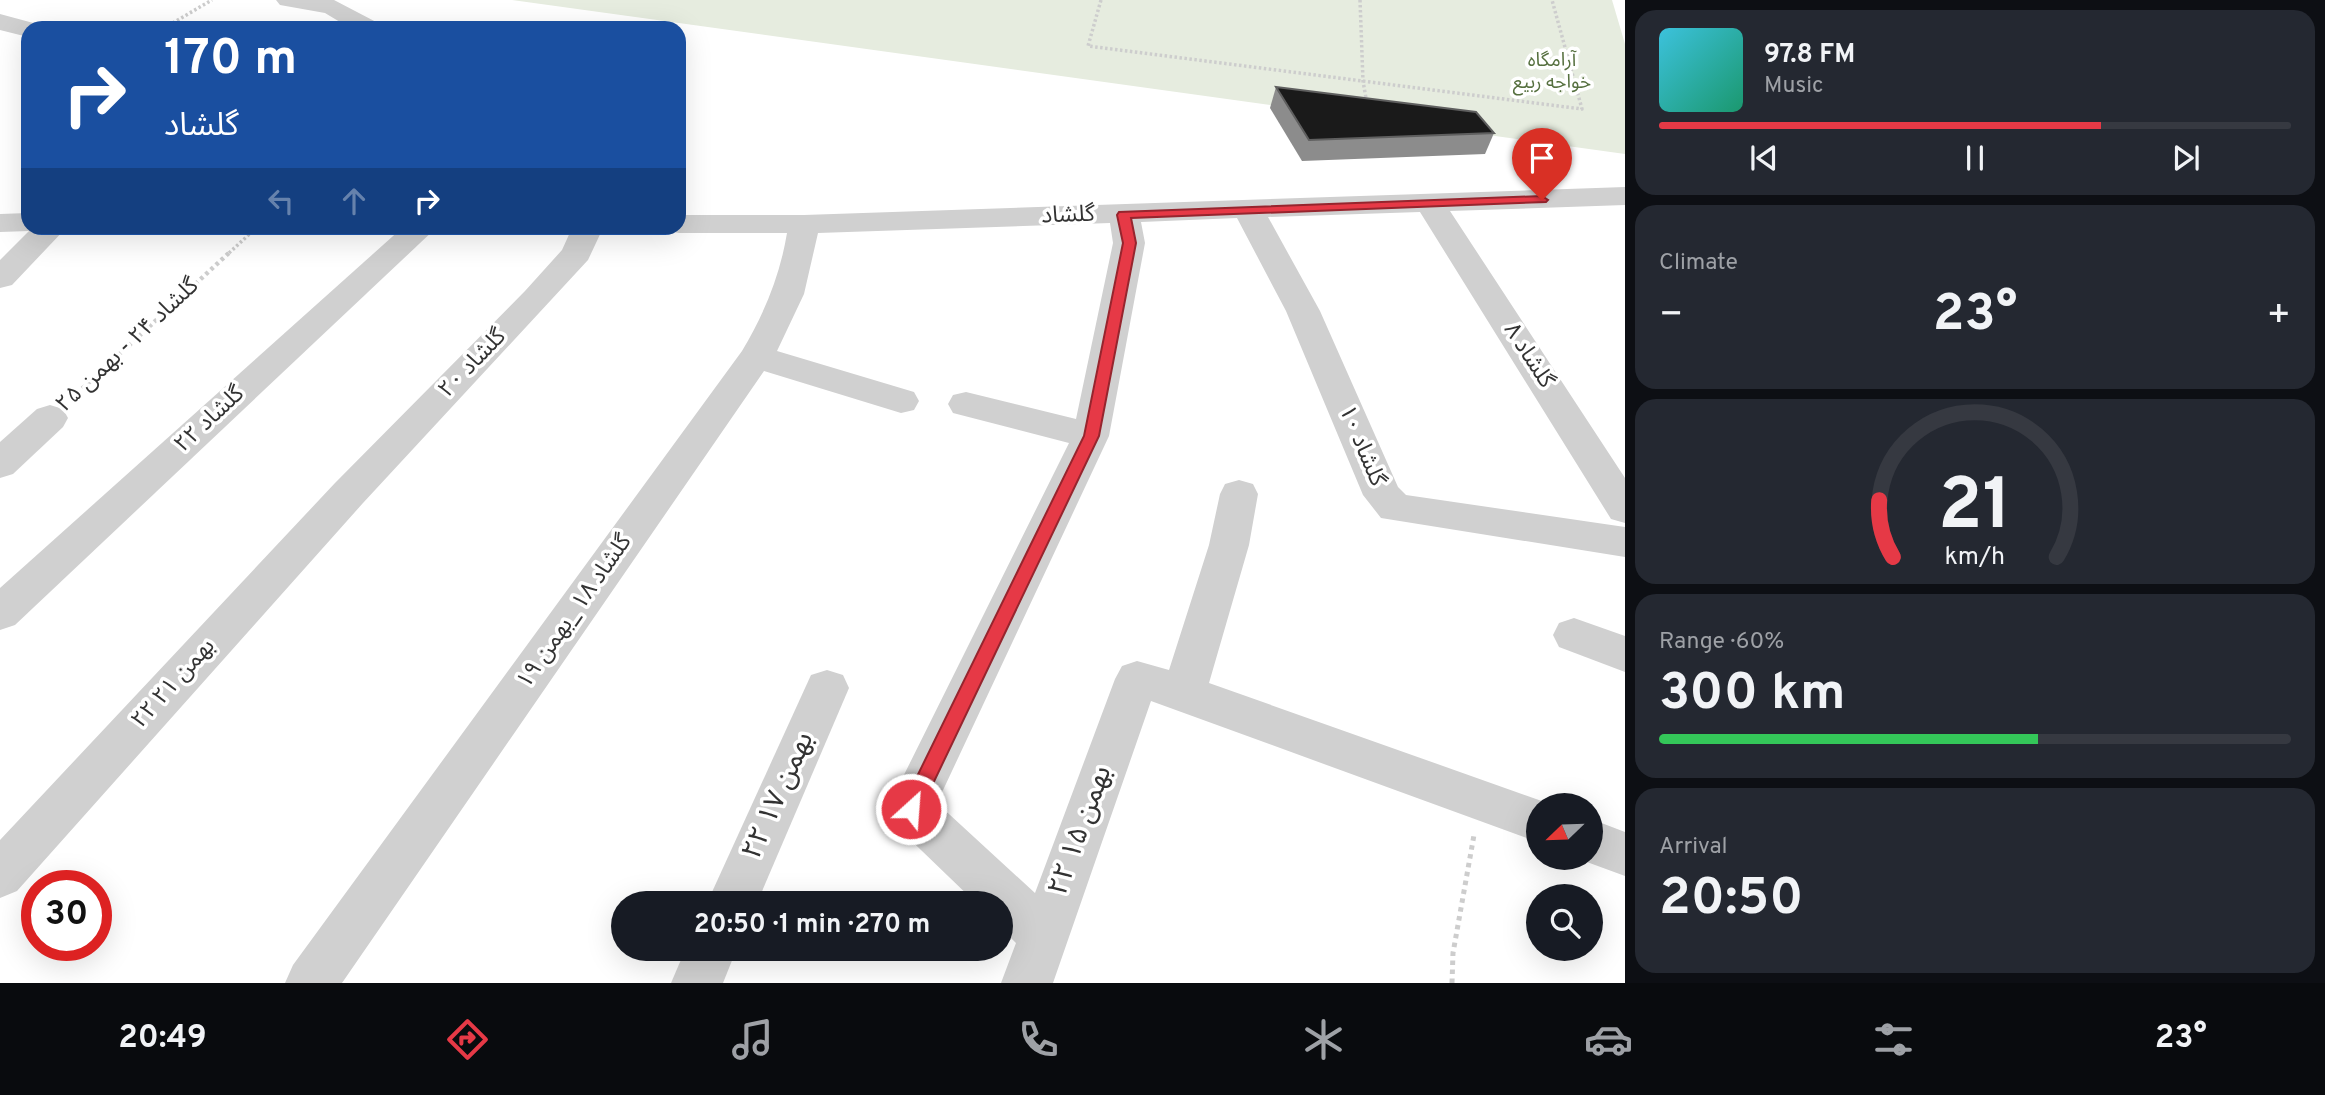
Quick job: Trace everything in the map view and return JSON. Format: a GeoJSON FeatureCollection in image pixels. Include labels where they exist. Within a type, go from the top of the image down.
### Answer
{"type":"FeatureCollection","features":[{"type":"Feature","properties":{"kind":"street"},"geometry":{"type":"LineString","coordinates":[[289,0],[332,7],[353,21]]}},
{"type":"Feature","properties":{"kind":"street"},"geometry":{"type":"LineString","coordinates":[[319,21],[332,7]]}},
{"type":"Feature","properties":{"kind":"street"},"geometry":{"type":"LineString","coordinates":[[0,22],[21,27]]}},
{"type":"Feature","properties":{"kind":"street","name":"گلشاد"},"geometry":{"type":"LineString","coordinates":[[686,224],[804,225],[1625,196]]}},
{"type":"Feature","properties":{"kind":"street","name":"گلشاد ۸"},"geometry":{"type":"LineString","coordinates":[[1430,204],[1625,509]]}},
{"type":"Feature","properties":{"kind":"street","name":"گلشاد ۱۰"},"geometry":{"type":"LineString","coordinates":[[1248,210],[1303,311],[1382,495],[1395,508],[1625,542]]}},
{"type":"Feature","properties":{"kind":"street"},"geometry":{"type":"LineString","coordinates":[[1044,934],[911,809],[1091,436],[1129,243],[1124,215]]}},
{"type":"Feature","properties":{"kind":"street"},"geometry":{"type":"LineString","coordinates":[[0,223],[21,222]]}},
{"type":"Feature","properties":{"kind":"street","name":"گلشاد ۱۸ _بهمن ۱۹"},"geometry":{"type":"LineString","coordinates":[[312,983],[756,356],[782,312],[799,264],[804,225]]}},
{"type":"Feature","properties":{"kind":"street"},"geometry":{"type":"LineString","coordinates":[[0,278],[43,235]]}},
{"type":"Feature","properties":{"kind":"street","name":"گلشاد ۲۲"},"geometry":{"type":"LineString","coordinates":[[0,613],[411,235]]}},
{"type":"Feature","properties":{"kind":"street","name":"گلشاد ۲۰"},"geometry":{"type":"LineString","coordinates":[[349,493],[537,298],[577,253],[584,235]]}},
{"type":"Feature","properties":{"kind":"street"},"geometry":{"type":"LineString","coordinates":[[756,356],[901,401]]}},
{"type":"Feature","properties":{"kind":"street"},"geometry":{"type":"LineString","coordinates":[[966,404],[1091,436]]}},
{"type":"Feature","properties":{"kind":"street","name":"گلشاد ۲۴ - بهمن ۲۵"},"geometry":{"type":"LineString","coordinates":[[0,464],[50,418]]}},
{"type":"Feature","properties":{"kind":"street","name":"۲۲ بهمن ۲۱"},"geometry":{"type":"LineString","coordinates":[[0,875],[349,493]]}},
{"type":"Feature","properties":{"kind":"street"},"geometry":{"type":"LineString","coordinates":[[1238,494],[1228,545],[1184,694],[1526,817]]}},
{"type":"Feature","properties":{"kind":"street"},"geometry":{"type":"LineString","coordinates":[[1574,635],[1625,653]]}},
{"type":"Feature","properties":{"kind":"street","name":"۲۲ بهمن ۱۵"},"geometry":{"type":"LineString","coordinates":[[1027,983],[1136,679],[1184,694]]}},
{"type":"Feature","properties":{"kind":"street","name":"۲۲ بهمن ۱۷"},"geometry":{"type":"LineString","coordinates":[[737,891],[827,688]]}},
{"type":"Feature","properties":{"kind":"street"},"geometry":{"type":"LineString","coordinates":[[1603,846],[1625,854]]}},
{"type":"Feature","properties":{"kind":"street"},"geometry":{"type":"LineString","coordinates":[[697,983],[706,961]]}},
{"type":"Feature","properties":{"kind":"path"},"geometry":{"type":"LineString","coordinates":[[176,21],[212,0]]}},
{"type":"Feature","properties":{"kind":"path"},"geometry":{"type":"LineString","coordinates":[[1101,0],[1088,46],[1582,109],[1552,0]]}},
{"type":"Feature","properties":{"kind":"path"},"geometry":{"type":"LineString","coordinates":[[1360,0],[1363,80],[1367,107]]}},
{"type":"Feature","properties":{"kind":"path","name":"گلشاد ۲۴ - بهمن ۲۵"},"geometry":{"type":"LineString","coordinates":[[50,418],[248,235]]}},
{"type":"Feature","properties":{"kind":"path"},"geometry":{"type":"LineString","coordinates":[[1452,983],[1453,953],[1480,800]]}},
{"type":"Feature","properties":{"kind":"green space","name":"آرامگاه خواجه ربیع"},"geometry":{"type":"Polygon","coordinates":[[[512,0],[1612,0],[1625,44],[1625,154],[686,24],[686,21],[664,21],[512,0]]]}},
{"type":"Feature","properties":{"kind":"building"},"geometry":{"type":"Polygon","coordinates":[[[1276,87],[1476,112],[1494,133],[1309,140],[1276,87]]]}},
{"type":"Feature","properties":{"kind":"route"},"geometry":{"type":"LineString","coordinates":[[911,809],[1091,436],[1119,305],[1129,243],[1124,215],[1542,200]]}}]}
